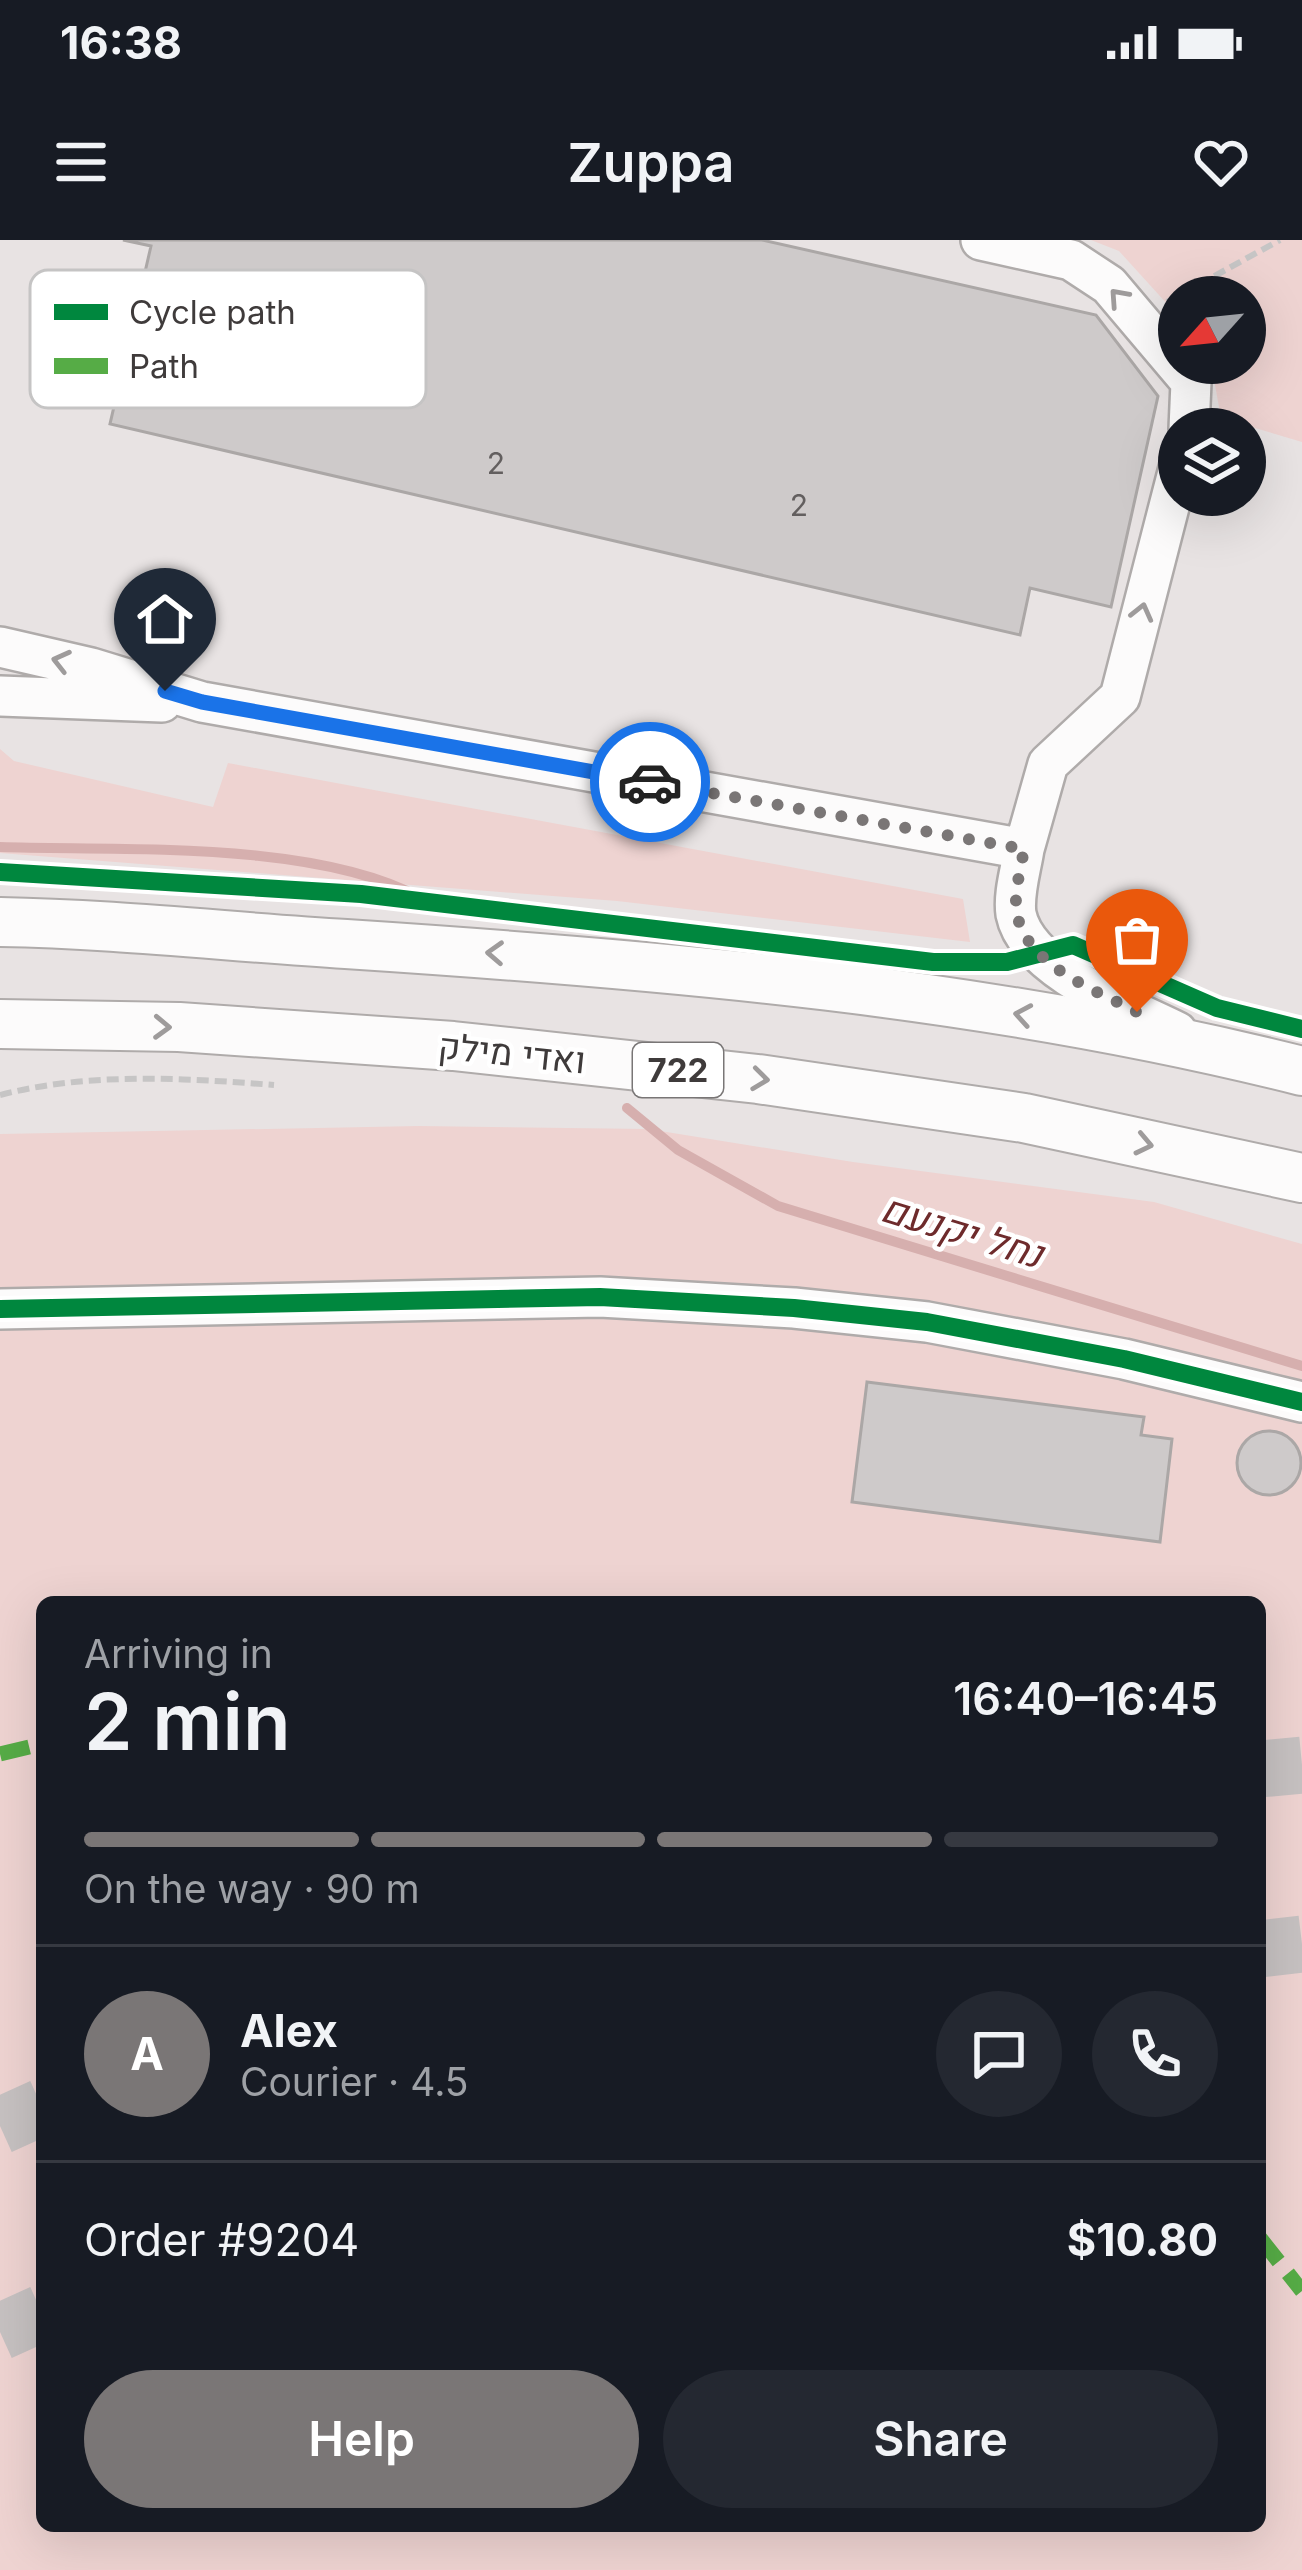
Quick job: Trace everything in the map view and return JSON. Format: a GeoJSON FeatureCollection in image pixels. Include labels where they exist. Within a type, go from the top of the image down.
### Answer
{"type":"FeatureCollection","features":[{"type":"Feature","properties":{"kind":"main road"},"geometry":{"type":"LineString","coordinates":[[0,900],[69,923]]}},
{"type":"Feature","properties":{"kind":"main road"},"geometry":{"type":"LineString","coordinates":[[0,922],[635,963],[885,992],[1203,1046],[1302,1071]]}},
{"type":"Feature","properties":{"kind":"main road"},"geometry":{"type":"LineString","coordinates":[[0,1040],[23,1024]]}},
{"type":"Feature","properties":{"kind":"main road","name":"ואדי מילק"},"geometry":{"type":"LineString","coordinates":[[23,1024],[179,1027],[430,1045],[758,1079],[1024,1118],[1302,1178]]}},
{"type":"Feature","properties":{"kind":"street"},"geometry":{"type":"LineString","coordinates":[[981,240],[1071,260],[1109,285],[1191,382],[1190,408]]}},
{"type":"Feature","properties":{"kind":"street"},"geometry":{"type":"LineString","coordinates":[[1167,516],[1120,697],[1048,764],[1024,849],[1016,907],[1022,929],[1041,954],[1071,977],[1203,1046]]}},
{"type":"Feature","properties":{"kind":"street"},"geometry":{"type":"LineString","coordinates":[[0,647],[202,702],[1024,849]]}},
{"type":"Feature","properties":{"kind":"street"},"geometry":{"type":"LineString","coordinates":[[0,696],[87,703],[202,702]]}},
{"type":"Feature","properties":{"kind":"street"},"geometry":{"type":"LineString","coordinates":[[0,1309],[600,1297],[794,1308],[927,1322],[1302,1402]]}},
{"type":"Feature","properties":{"kind":"street"},"geometry":{"type":"LineString","coordinates":[[0,1298],[64,1306]]}},
{"type":"Feature","properties":{"kind":"path"},"geometry":{"type":"LineString","coordinates":[[1137,319],[1280,240]]}},
{"type":"Feature","properties":{"kind":"path"},"geometry":{"type":"LineString","coordinates":[[0,1095],[73,1082],[178,1078],[274,1085]]}},
{"type":"Feature","properties":{"kind":"shaded area"},"geometry":{"type":"Polygon","coordinates":[[[1091,240],[1302,240],[1302,442],[1266,431],[1266,408],[1219,408],[1215,384],[1266,384],[1266,276],[1158,276],[1158,294],[1119,251],[1091,240]]]}},
{"type":"Feature","properties":{"kind":"shaded area"},"geometry":{"type":"Polygon","coordinates":[[[0,749],[14,761],[213,807],[228,763],[963,899],[970,942],[617,901],[0,853],[0,749]]]}},
{"type":"Feature","properties":{"kind":"shaded area"},"geometry":{"type":"Polygon","coordinates":[[[419,1126],[648,1129],[1154,1202],[1302,1244],[1302,2570],[0,2570],[0,1134],[419,1126]]]}},
{"type":"Feature","properties":{"kind":"building"},"geometry":{"type":"Polygon","coordinates":[[[123,240],[762,240],[1096,315],[1158,396],[1111,607],[1030,588],[1020,635],[110,424],[114,408],[426,408],[426,270],[145,270],[151,246],[123,240]]]}},
{"type":"Feature","properties":{"kind":"building"},"geometry":{"type":"Polygon","coordinates":[[[867,1382],[1144,1417],[1141,1435],[1172,1439],[1160,1542],[852,1502],[867,1382]]]}},
{"type":"Feature","properties":{"kind":"building"},"geometry":{"type":"Polygon","coordinates":[[[1269,1431],[1292,1440],[1301,1463],[1292,1486],[1269,1495],[1246,1486],[1237,1463],[1246,1440],[1269,1431]]]}},
{"type":"Feature","properties":{"kind":"waterway","name":"נחל יקנעם"},"geometry":{"type":"LineString","coordinates":[[0,847],[273,857],[377,879],[421,898]]}},
{"type":"Feature","properties":{"kind":"waterway","name":"נחל יקנעם"},"geometry":{"type":"LineString","coordinates":[[627,1108],[678,1150],[778,1206],[1302,1366]]}},
{"type":"Feature","properties":{"kind":"tunnel"},"geometry":{"type":"LineString","coordinates":[[1266,1768],[1302,1765]]}},
{"type":"Feature","properties":{"kind":"tunnel"},"geometry":{"type":"LineString","coordinates":[[1266,1948],[1302,1944]]}},
{"type":"Feature","properties":{"kind":"tunnel"},"geometry":{"type":"LineString","coordinates":[[0,2126],[36,2110]]}},
{"type":"Feature","properties":{"kind":"tunnel"},"geometry":{"type":"LineString","coordinates":[[0,2332],[36,2316]]}},
{"type":"Feature","properties":{"kind":"marked path"},"geometry":{"type":"LineString","coordinates":[[0,1754],[36,1745]]}},
{"type":"Feature","properties":{"kind":"marked path"},"geometry":{"type":"LineString","coordinates":[[1266,2246],[1302,2291]]}},
{"type":"Feature","properties":{"kind":"cycle path"},"geometry":{"type":"LineString","coordinates":[[0,872],[361,894],[933,962],[1007,962],[1073,945],[1217,1008],[1302,1029]]}},
{"type":"Feature","properties":{"kind":"cycle path"},"geometry":{"type":"LineString","coordinates":[[0,1309],[600,1297],[794,1308],[927,1322],[1124,1359],[1302,1402]]}},
{"type":"Feature","properties":{"kind":"way so far"},"geometry":{"type":"LineString","coordinates":[[650,782],[1024,849],[1016,907],[1029,939],[1048,962],[1137,1012]]}},
{"type":"Feature","properties":{"kind":"route"},"geometry":{"type":"LineString","coordinates":[[165,691],[202,702],[650,782]]}}]}
